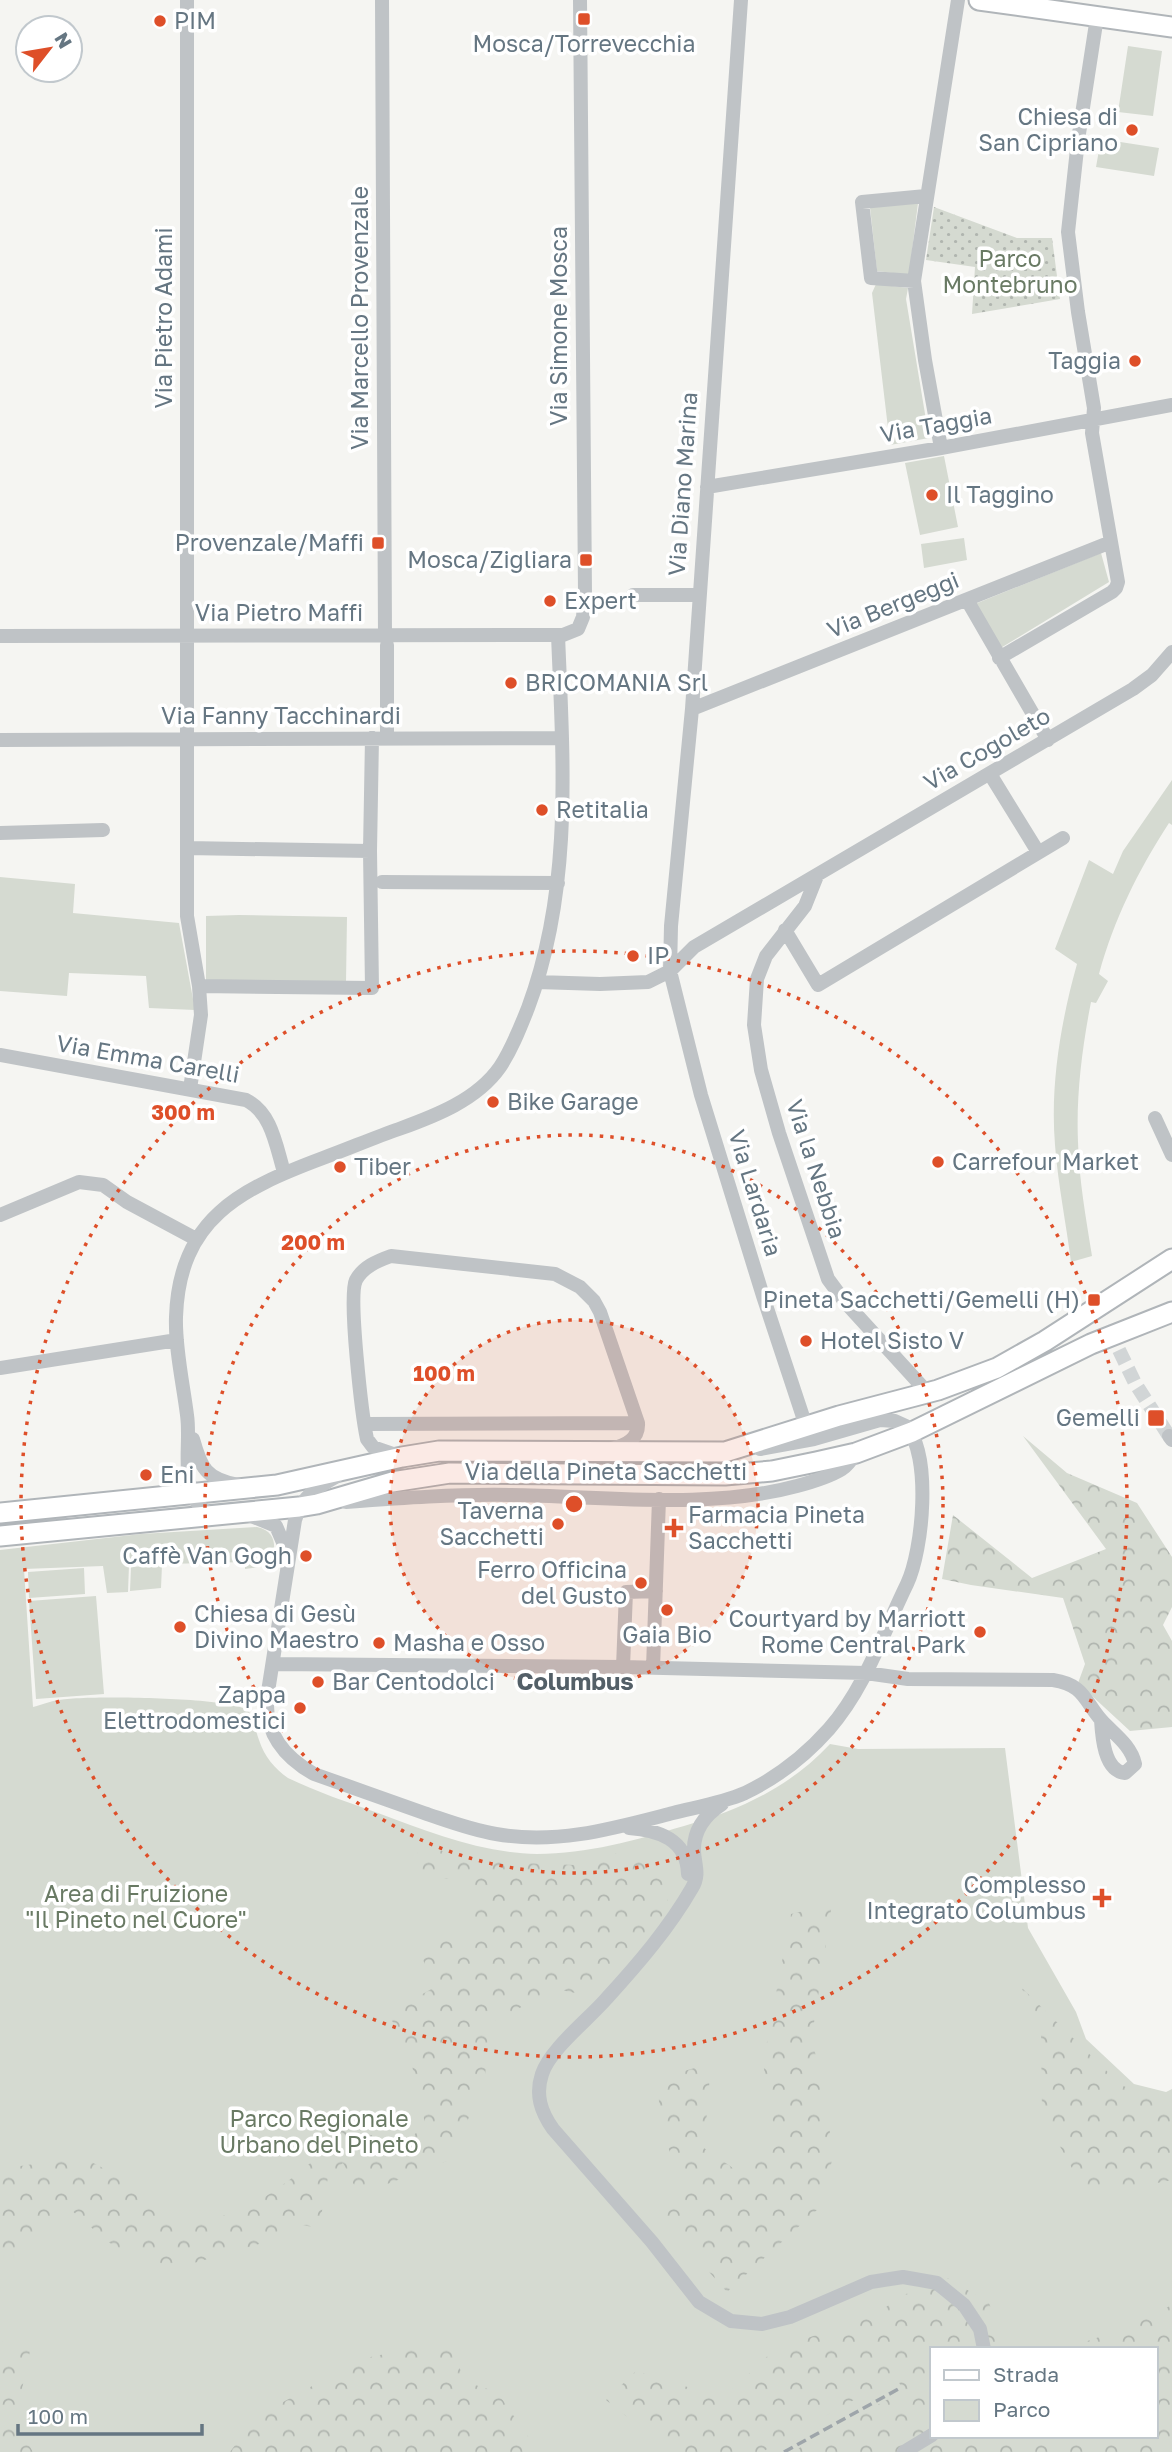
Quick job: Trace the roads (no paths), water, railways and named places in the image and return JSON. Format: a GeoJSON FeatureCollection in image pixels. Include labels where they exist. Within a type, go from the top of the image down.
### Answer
{"type":"FeatureCollection","features":[{"type":"Feature","properties":{"kind":"main road"},"geometry":{"type":"LineString","coordinates":[[979,0],[1025,3],[1097,17],[1172,27]]}},
{"type":"Feature","properties":{"kind":"main road","name":"Via della Pineta Sacchetti"},"geometry":{"type":"LineString","coordinates":[[0,1513],[290,1483],[402,1457],[450,1450],[725,1452],[806,1426],[928,1393],[1010,1362],[1172,1259]]}},
{"type":"Feature","properties":{"kind":"main road","name":"Via della Pineta Sacchetti"},"geometry":{"type":"LineString","coordinates":[[0,1536],[308,1506],[392,1482],[450,1473],[725,1475],[784,1469],[856,1453],[912,1432],[1079,1349],[1172,1312]]}},
{"type":"Feature","properties":{"kind":"street","name":"Via Pietro Adami"},"geometry":{"type":"LineString","coordinates":[[187,0],[188,924],[199,986],[201,1023],[190,1089]]}},
{"type":"Feature","properties":{"kind":"street","name":"Via Marcello Provenzale"},"geometry":{"type":"LineString","coordinates":[[382,0],[387,738]]}},
{"type":"Feature","properties":{"kind":"street","name":"Via Simone Mosca"},"geometry":{"type":"LineString","coordinates":[[558,635],[572,633],[578,629],[584,610],[580,0]]}},
{"type":"Feature","properties":{"kind":"street","name":"Via Diano Marina"},"geometry":{"type":"LineString","coordinates":[[670,971],[671,926],[692,709],[741,0]]}},
{"type":"Feature","properties":{"kind":"street"},"geometry":{"type":"LineString","coordinates":[[941,448],[914,281],[958,0]]}},
{"type":"Feature","properties":{"kind":"street"},"geometry":{"type":"LineString","coordinates":[[999,657],[1116,588],[1118,582],[1092,433],[1094,408],[1068,232],[1078,140],[1097,17]]}},
{"type":"Feature","properties":{"kind":"street"},"geometry":{"type":"LineString","coordinates":[[914,281],[871,278],[862,202],[926,196]]}},
{"type":"Feature","properties":{"kind":"street","name":"Via Taggia"},"geometry":{"type":"LineString","coordinates":[[707,487],[941,448],[1172,405]]}},
{"type":"Feature","properties":{"kind":"street","name":"Via Bergeggi"},"geometry":{"type":"LineString","coordinates":[[692,709],[1111,542]]}},
{"type":"Feature","properties":{"kind":"street"},"geometry":{"type":"LineString","coordinates":[[633,595],[698,595]]}},
{"type":"Feature","properties":{"kind":"street"},"geometry":{"type":"LineString","coordinates":[[967,600],[1048,740]]}},
{"type":"Feature","properties":{"kind":"street","name":"Via Pietro Maffi"},"geometry":{"type":"LineString","coordinates":[[0,636],[386,640],[558,635]]}},
{"type":"Feature","properties":{"kind":"street"},"geometry":{"type":"LineString","coordinates":[[261,1487],[227,1483],[212,1476],[201,1463],[189,1427],[177,1340],[178,1290],[186,1260],[196,1239],[227,1206],[284,1172],[437,1114],[472,1094],[490,1079],[508,1053],[537,982],[558,883],[564,803],[558,635]]}},
{"type":"Feature","properties":{"kind":"street","name":"Via Cogoleto"},"geometry":{"type":"LineString","coordinates":[[537,982],[635,984],[654,981],[670,971],[694,947],[1133,689],[1152,675],[1172,652]]}},
{"type":"Feature","properties":{"kind":"street"},"geometry":{"type":"LineString","coordinates":[[199,986],[372,988],[372,738]]}},
{"type":"Feature","properties":{"kind":"street","name":"Via Fanny Tacchinardi"},"geometry":{"type":"LineString","coordinates":[[0,740],[562,738]]}},
{"type":"Feature","properties":{"kind":"street"},"geometry":{"type":"LineString","coordinates":[[990,774],[1038,852]]}},
{"type":"Feature","properties":{"kind":"street"},"geometry":{"type":"LineString","coordinates":[[0,833],[103,830]]}},
{"type":"Feature","properties":{"kind":"street"},"geometry":{"type":"LineString","coordinates":[[817,876],[804,906],[785,930],[818,985],[1063,838]]}},
{"type":"Feature","properties":{"kind":"street"},"geometry":{"type":"LineString","coordinates":[[187,848],[370,851]]}},
{"type":"Feature","properties":{"kind":"street"},"geometry":{"type":"LineString","coordinates":[[382,882],[558,883]]}},
{"type":"Feature","properties":{"kind":"street","name":"Via la Nebbia"},"geometry":{"type":"LineString","coordinates":[[785,930],[764,959],[754,993],[757,1047],[772,1108],[816,1246],[831,1284],[928,1393]]}},
{"type":"Feature","properties":{"kind":"street","name":"Via Lardaria"},"geometry":{"type":"LineString","coordinates":[[670,971],[701,1095],[806,1426]]}},
{"type":"Feature","properties":{"kind":"street","name":"Via Emma Carelli"},"geometry":{"type":"LineString","coordinates":[[0,1055],[234,1097],[255,1105],[269,1124],[284,1172]]}},
{"type":"Feature","properties":{"kind":"street"},"geometry":{"type":"LineString","coordinates":[[1155,1118],[1172,1155]]}},
{"type":"Feature","properties":{"kind":"street"},"geometry":{"type":"LineString","coordinates":[[0,1215],[79,1181],[103,1185],[127,1202],[196,1239]]}},
{"type":"Feature","properties":{"kind":"street"},"geometry":{"type":"LineString","coordinates":[[397,1256],[544,1273],[573,1282],[588,1294],[600,1312],[638,1423],[365,1424],[354,1325],[353,1289],[360,1275],[371,1265],[397,1256]]}},
{"type":"Feature","properties":{"kind":"street"},"geometry":{"type":"LineString","coordinates":[[0,1368],[177,1340]]}},
{"type":"Feature","properties":{"kind":"street","name":"Via della Pineta Sacchetti"},"geometry":{"type":"LineString","coordinates":[[725,1452],[754,1450],[814,1439],[880,1420],[902,1423],[912,1432]]}},
{"type":"Feature","properties":{"kind":"street","name":"Via della Pineta Sacchetti"},"geometry":{"type":"LineString","coordinates":[[606,1450],[633,1439],[638,1431],[638,1423]]}},
{"type":"Feature","properties":{"kind":"street","name":"Via della Pineta Sacchetti"},"geometry":{"type":"LineString","coordinates":[[365,1424],[370,1445],[402,1457]]}},
{"type":"Feature","properties":{"kind":"street"},"geometry":{"type":"LineString","coordinates":[[189,1427],[187,1466],[192,1495],[198,1507],[211,1516]]}},
{"type":"Feature","properties":{"kind":"street"},"geometry":{"type":"LineString","coordinates":[[912,1432],[920,1459],[922,1501],[919,1547],[913,1571],[866,1673],[834,1722],[804,1754],[761,1784],[729,1799],[710,1812],[697,1831],[694,1851],[696,1878],[687,1896],[649,1948],[607,1998],[549,2059],[542,2073],[538,2094],[549,2123],[652,2242],[699,2302],[731,2321],[762,2324],[781,2319],[871,2282],[902,2277],[937,2283],[964,2305],[980,2329],[984,2347]]}},
{"type":"Feature","properties":{"kind":"street","name":"Via della Pineta Sacchetti"},"geometry":{"type":"LineString","coordinates":[[354,1467],[311,1492],[308,1506],[400,1498],[470,1496],[659,1499],[744,1497],[779,1491],[839,1471],[856,1453]]}},
{"type":"Feature","properties":{"kind":"street"},"geometry":{"type":"LineString","coordinates":[[653,1668],[659,1499]]}},
{"type":"Feature","properties":{"kind":"street"},"geometry":{"type":"LineString","coordinates":[[308,1506],[290,1558],[266,1704],[272,1733],[287,1756],[314,1774],[460,1825],[495,1834],[563,1837],[617,1828],[729,1799]]}},
{"type":"Feature","properties":{"kind":"street"},"geometry":{"type":"LineString","coordinates":[[239,1513],[274,1524],[290,1558]]}},
{"type":"Feature","properties":{"kind":"street"},"geometry":{"type":"LineString","coordinates":[[623,1667],[626,1592],[656,1591]]}},
{"type":"Feature","properties":{"kind":"street"},"geometry":{"type":"LineString","coordinates":[[273,1664],[623,1667],[866,1673],[908,1679],[1059,1681],[1071,1685],[1085,1696],[1101,1720]]}},
{"type":"Feature","properties":{"kind":"street"},"geometry":{"type":"LineString","coordinates":[[617,1828],[648,1830],[671,1839],[685,1857],[688,1868],[687,1896]]}},
{"type":"Feature","properties":{"kind":"street"},"geometry":{"type":"LineString","coordinates":[[904,2452],[930,2436]]}},
{"type":"Feature","properties":{"kind":"tunnel"},"geometry":{"type":"LineString","coordinates":[[1119,1350],[1135,1383],[1169,1436]]}},
{"type":"Feature","properties":{"kind":"railway"},"geometry":{"type":"LineString","coordinates":[[784,2452],[902,2387]]}},
{"type":"Feature","properties":{"kind":"place","name":"Mosca/Torrevecchia"},"geometry":{"type":"Point","coordinates":[584,19]}},
{"type":"Feature","properties":{"kind":"place","name":"PIM"},"geometry":{"type":"Point","coordinates":[160,21]}},
{"type":"Feature","properties":{"kind":"place","name":"Chiesa di San Cipriano"},"geometry":{"type":"Point","coordinates":[1132,130]}},
{"type":"Feature","properties":{"kind":"place","name":"Taggia"},"geometry":{"type":"Point","coordinates":[1135,361]}},
{"type":"Feature","properties":{"kind":"place","name":"Il Taggino"},"geometry":{"type":"Point","coordinates":[932,495]}},
{"type":"Feature","properties":{"kind":"place","name":"Provenzale/Maffi"},"geometry":{"type":"Point","coordinates":[378,543]}},
{"type":"Feature","properties":{"kind":"place","name":"Mosca/Zigliara"},"geometry":{"type":"Point","coordinates":[586,560]}},
{"type":"Feature","properties":{"kind":"place","name":"Expert"},"geometry":{"type":"Point","coordinates":[550,601]}},
{"type":"Feature","properties":{"kind":"place","name":"BRICOMANIA Srl"},"geometry":{"type":"Point","coordinates":[511,683]}},
{"type":"Feature","properties":{"kind":"place","name":"Retitalia"},"geometry":{"type":"Point","coordinates":[542,810]}},
{"type":"Feature","properties":{"kind":"place","name":"IP"},"geometry":{"type":"Point","coordinates":[633,956]}},
{"type":"Feature","properties":{"kind":"place","name":"Bike Garage"},"geometry":{"type":"Point","coordinates":[493,1102]}},
{"type":"Feature","properties":{"kind":"place","name":"Carrefour Market"},"geometry":{"type":"Point","coordinates":[938,1162]}},
{"type":"Feature","properties":{"kind":"place","name":"Tiber"},"geometry":{"type":"Point","coordinates":[340,1167]}},
{"type":"Feature","properties":{"kind":"place","name":"Pineta Sacchetti/Gemelli (H)"},"geometry":{"type":"Point","coordinates":[1094,1300]}},
{"type":"Feature","properties":{"kind":"place","name":"Hotel Sisto V"},"geometry":{"type":"Point","coordinates":[806,1341]}},
{"type":"Feature","properties":{"kind":"place","name":"Gemelli"},"geometry":{"type":"Point","coordinates":[1156,1418]}},
{"type":"Feature","properties":{"kind":"place","name":"Eni"},"geometry":{"type":"Point","coordinates":[146,1475]}},
{"type":"Feature","properties":{"kind":"place","name":"Taverna Sacchetti"},"geometry":{"type":"Point","coordinates":[558,1524]}},
{"type":"Feature","properties":{"kind":"place","name":"Farmacia Pineta Sacchetti"},"geometry":{"type":"Point","coordinates":[674,1528]}},
{"type":"Feature","properties":{"kind":"place","name":"Caffè Van Gogh"},"geometry":{"type":"Point","coordinates":[306,1556]}},
{"type":"Feature","properties":{"kind":"place","name":"Ferro Officina del Gusto"},"geometry":{"type":"Point","coordinates":[641,1583]}},
{"type":"Feature","properties":{"kind":"place","name":"Gaia Bio"},"geometry":{"type":"Point","coordinates":[667,1610]}},
{"type":"Feature","properties":{"kind":"place","name":"Chiesa di Gesù Divino Maestro"},"geometry":{"type":"Point","coordinates":[180,1627]}},
{"type":"Feature","properties":{"kind":"place","name":"Courtyard by Marriott Rome Central Park"},"geometry":{"type":"Point","coordinates":[980,1632]}},
{"type":"Feature","properties":{"kind":"place","name":"Masha e Osso"},"geometry":{"type":"Point","coordinates":[379,1643]}},
{"type":"Feature","properties":{"kind":"place","name":"Bar Centodolci"},"geometry":{"type":"Point","coordinates":[318,1682]}},
{"type":"Feature","properties":{"kind":"place","name":"Zappa Elettrodomestici"},"geometry":{"type":"Point","coordinates":[300,1708]}},
{"type":"Feature","properties":{"kind":"place","name":"Complesso Integrato Columbus"},"geometry":{"type":"Point","coordinates":[1102,1898]}},
{"type":"Feature","properties":{"kind":"district","name":"Columbus"},"geometry":{"type":"Point","coordinates":[575,1682]}},
{"type":"Feature","properties":{"kind":"park label","name":"Parco Montebruno"},"geometry":{"type":"Point","coordinates":[1010,272]}},
{"type":"Feature","properties":{"kind":"park label","name":"Area di Fruizione \"Il Pineto nel Cuore\""},"geometry":{"type":"Point","coordinates":[136,1907]}},
{"type":"Feature","properties":{"kind":"park label","name":"Parco Regionale Urbano del Pineto"},"geometry":{"type":"Point","coordinates":[319,2132]}}]}
